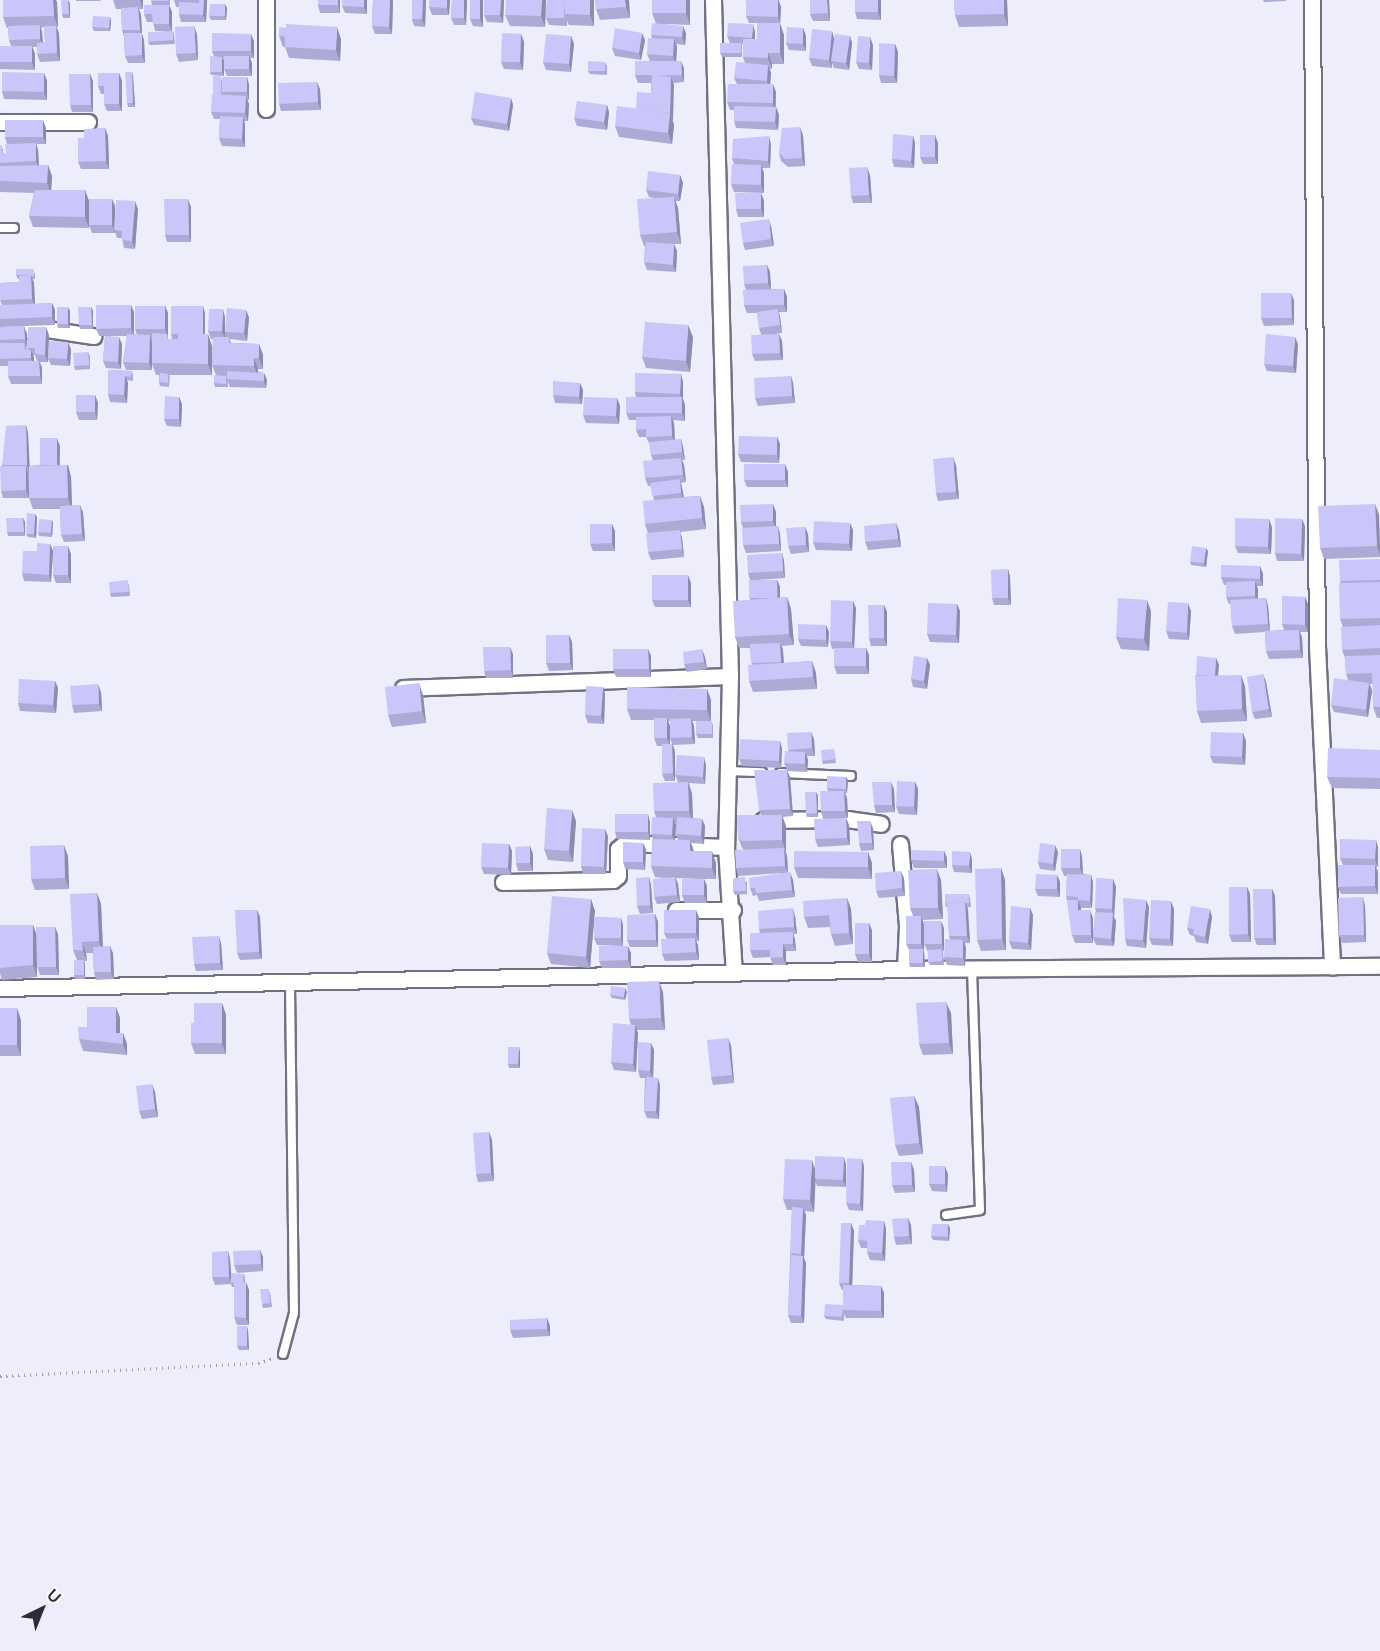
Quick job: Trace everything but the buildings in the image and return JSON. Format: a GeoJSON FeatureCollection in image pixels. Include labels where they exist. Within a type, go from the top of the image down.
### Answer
{"type":"FeatureCollection","features":[{"type":"Feature","properties":{"kind":"street"},"geometry":{"type":"LineString","coordinates":[[266,0],[266,109]]}},
{"type":"Feature","properties":{"kind":"street"},"geometry":{"type":"LineString","coordinates":[[713,0],[730,676],[726,847],[733,910],[734,973]]}},
{"type":"Feature","properties":{"kind":"street"},"geometry":{"type":"LineString","coordinates":[[1312,0],[1317,646],[1332,967]]}},
{"type":"Feature","properties":{"kind":"street"},"geometry":{"type":"LineString","coordinates":[[0,122],[88,122]]}},
{"type":"Feature","properties":{"kind":"street"},"geometry":{"type":"LineString","coordinates":[[0,331],[47,329],[93,336]]}},
{"type":"Feature","properties":{"kind":"street"},"geometry":{"type":"LineString","coordinates":[[404,688],[730,676]]}},
{"type":"Feature","properties":{"kind":"street"},"geometry":{"type":"LineString","coordinates":[[727,820],[847,819],[881,824]]}},
{"type":"Feature","properties":{"kind":"street"},"geometry":{"type":"LineString","coordinates":[[503,882],[613,880],[618,876],[618,849],[625,843],[726,847]]}},
{"type":"Feature","properties":{"kind":"street"},"geometry":{"type":"LineString","coordinates":[[900,844],[907,926],[905,969]]}},
{"type":"Feature","properties":{"kind":"street"},"geometry":{"type":"LineString","coordinates":[[670,910],[733,910]]}},
{"type":"Feature","properties":{"kind":"street"},"geometry":{"type":"LineString","coordinates":[[0,988],[905,969],[1380,966]]}},
{"type":"Feature","properties":{"kind":"lane"},"geometry":{"type":"LineString","coordinates":[[0,228],[14,228]]}},
{"type":"Feature","properties":{"kind":"lane"},"geometry":{"type":"LineString","coordinates":[[728,771],[851,776]]}},
{"type":"Feature","properties":{"kind":"lane"},"geometry":{"type":"LineString","coordinates":[[946,1215],[976,1213],[980,1207],[972,970]]}},
{"type":"Feature","properties":{"kind":"lane"},"geometry":{"type":"LineString","coordinates":[[283,1354],[294,1313],[290,982]]}},
{"type":"Feature","properties":{"kind":"path"},"geometry":{"type":"LineString","coordinates":[[0,1376],[258,1364],[283,1354]]}}]}
